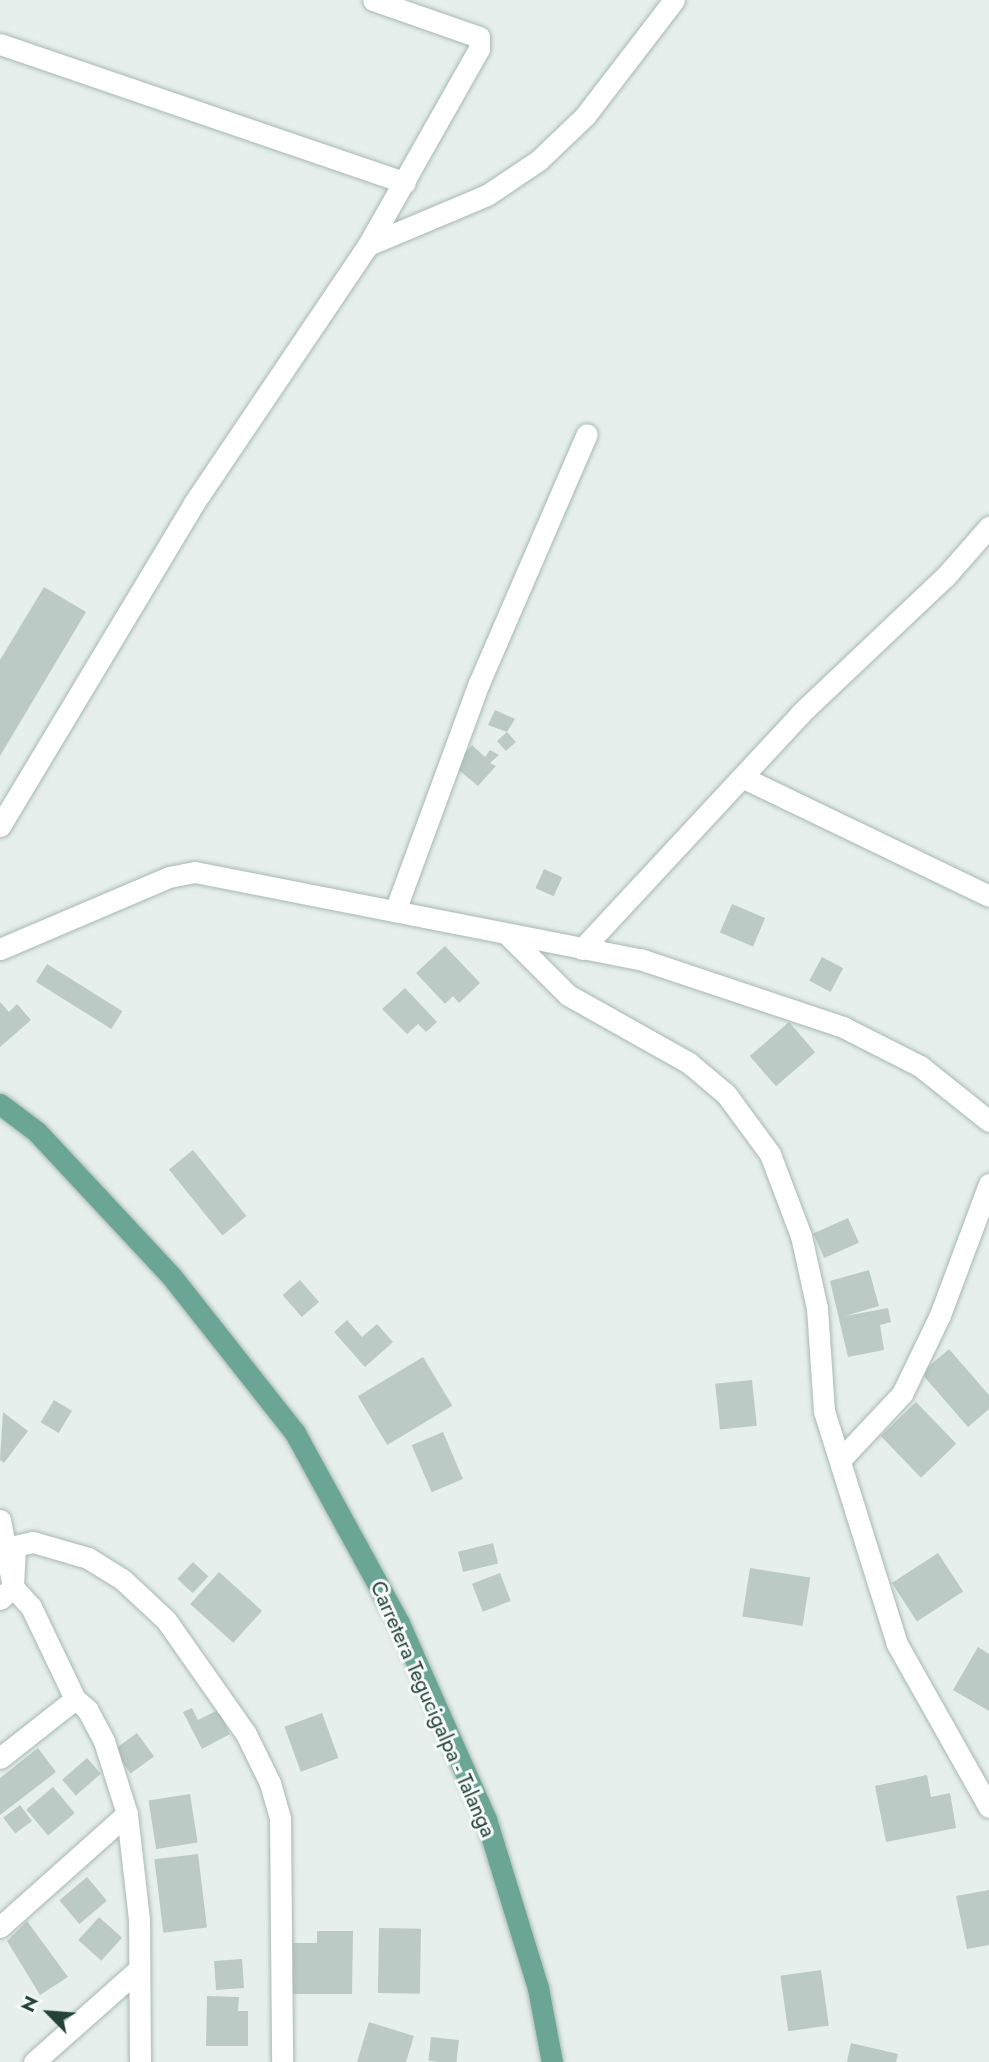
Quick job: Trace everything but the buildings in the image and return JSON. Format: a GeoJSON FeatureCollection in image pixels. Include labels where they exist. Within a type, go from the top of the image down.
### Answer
{"type":"FeatureCollection","features":[{"type":"Feature","properties":{"kind":"main road","name":"Carretera Tegucigalpa - Talanga"},"geometry":{"type":"LineString","coordinates":[[0,1104],[37,1132],[172,1277],[295,1433],[399,1623],[486,1819],[538,1988],[552,2062]]}},
{"type":"Feature","properties":{"kind":"street"},"geometry":{"type":"LineString","coordinates":[[0,826],[194,503],[368,245],[479,49],[478,37],[373,0]]}},
{"type":"Feature","properties":{"kind":"street"},"geometry":{"type":"LineString","coordinates":[[368,245],[487,195],[539,160],[585,116],[674,0]]}},
{"type":"Feature","properties":{"kind":"street"},"geometry":{"type":"LineString","coordinates":[[0,44],[405,183]]}},
{"type":"Feature","properties":{"kind":"street"},"geometry":{"type":"LineString","coordinates":[[395,911],[480,683],[587,434]]}},
{"type":"Feature","properties":{"kind":"street"},"geometry":{"type":"LineString","coordinates":[[582,949],[802,713],[945,577],[989,527]]}},
{"type":"Feature","properties":{"kind":"street"},"geometry":{"type":"LineString","coordinates":[[744,778],[989,896]]}},
{"type":"Feature","properties":{"kind":"street"},"geometry":{"type":"LineString","coordinates":[[0,948],[169,877],[195,872],[640,959],[843,1027],[920,1066],[989,1121]]}},
{"type":"Feature","properties":{"kind":"street"},"geometry":{"type":"LineString","coordinates":[[508,935],[568,995],[689,1063],[726,1094],[765,1146],[801,1236],[817,1308],[824,1411],[897,1644],[989,1807]]}},
{"type":"Feature","properties":{"kind":"street"},"geometry":{"type":"LineString","coordinates":[[840,1460],[902,1394],[940,1315],[989,1184]]}},
{"type":"Feature","properties":{"kind":"street"},"geometry":{"type":"LineString","coordinates":[[0,1520],[7,1593],[36,1616],[75,1699],[87,1709],[104,1741],[127,1814],[139,1920],[140,2062]]}},
{"type":"Feature","properties":{"kind":"street"},"geometry":{"type":"LineString","coordinates":[[7,1593],[15,1546],[33,1542],[88,1558],[122,1579],[166,1620],[246,1734],[270,1783],[280,1818],[282,2062]]}},
{"type":"Feature","properties":{"kind":"street"},"geometry":{"type":"LineString","coordinates":[[0,1758],[75,1699]]}},
{"type":"Feature","properties":{"kind":"street"},"geometry":{"type":"LineString","coordinates":[[0,1927],[127,1814]]}},
{"type":"Feature","properties":{"kind":"street"},"geometry":{"type":"LineString","coordinates":[[34,2062],[139,1969]]}}]}
